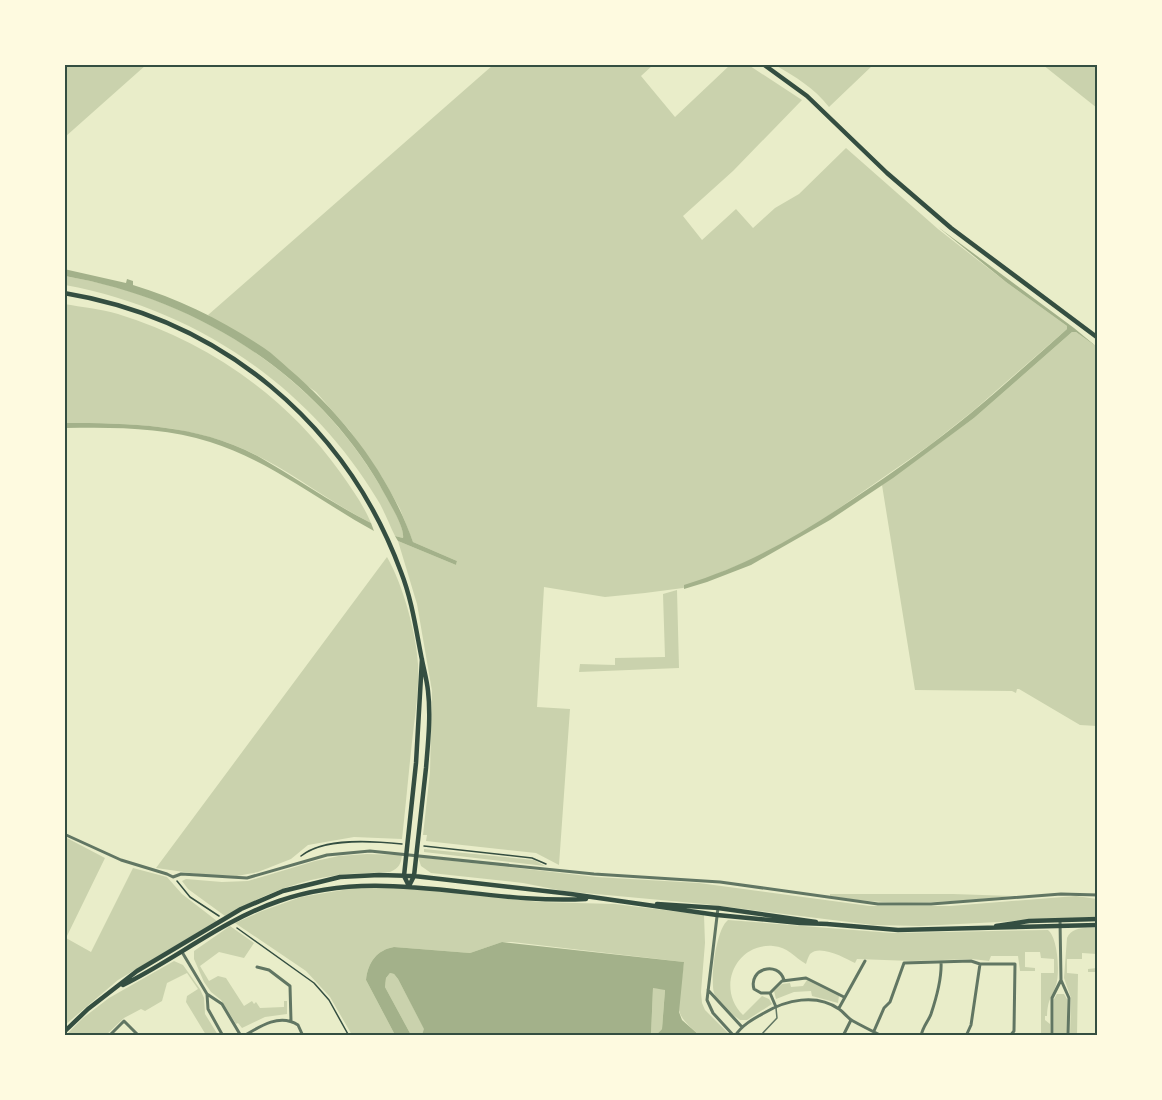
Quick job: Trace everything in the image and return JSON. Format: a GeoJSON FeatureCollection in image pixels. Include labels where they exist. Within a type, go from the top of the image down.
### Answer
{"type":"FeatureCollection","features":[{"type":"Feature","properties":{"kind":"main road"},"geometry":{"type":"LineString","coordinates":[[763,64],[807,96],[887,172],[951,228],[1098,338]]}},
{"type":"Feature","properties":{"kind":"main road"},"geometry":{"type":"LineString","coordinates":[[64,293],[122,306],[158,319],[196,336],[244,366],[269,384],[320,433],[361,489],[380,522],[402,574],[414,615],[428,692],[429,724],[417,851],[414,876],[409,886]]}},
{"type":"Feature","properties":{"kind":"main road"},"geometry":{"type":"LineString","coordinates":[[409,886],[404,876],[417,753],[422,659]]}},
{"type":"Feature","properties":{"kind":"main road"},"geometry":{"type":"LineString","coordinates":[[64,1032],[88,1009],[137,971],[241,909],[283,891],[340,877],[379,874],[414,876],[594,898],[718,908],[800,918],[828,924]]}},
{"type":"Feature","properties":{"kind":"main road"},"geometry":{"type":"LineString","coordinates":[[116,989],[245,915],[288,898],[347,886],[369,884],[409,886],[536,899],[594,898]]}},
{"type":"Feature","properties":{"kind":"main road"},"geometry":{"type":"LineString","coordinates":[[652,904],[717,915],[898,930],[1098,925]]}},
{"type":"Feature","properties":{"kind":"main road"},"geometry":{"type":"LineString","coordinates":[[990,927],[1008,923],[1098,919]]}},
{"type":"Feature","properties":{"kind":"street"},"geometry":{"type":"LineString","coordinates":[[64,834],[108,855],[173,877],[181,874],[242,878],[337,853],[407,850],[556,870],[720,882],[878,904],[931,904],[1060,894],[1098,895]]}},
{"type":"Feature","properties":{"kind":"street"},"geometry":{"type":"LineString","coordinates":[[718,908],[707,1000],[710,1010],[735,1035],[742,1027],[776,1007],[797,1000],[823,1002],[839,1008],[851,1020],[882,1035]]}},
{"type":"Feature","properties":{"kind":"street"},"geometry":{"type":"LineString","coordinates":[[1060,920],[1061,980],[1069,998],[1068,1035]]}},
{"type":"Feature","properties":{"kind":"street"},"geometry":{"type":"LineString","coordinates":[[179,946],[207,994],[222,1004],[242,1035],[270,1021],[291,1022],[300,1027],[303,1035]]}},
{"type":"Feature","properties":{"kind":"street"},"geometry":{"type":"LineString","coordinates":[[839,1008],[865,961]]}},
{"type":"Feature","properties":{"kind":"street"},"geometry":{"type":"LineString","coordinates":[[874,1031],[884,1008],[890,1002],[904,963],[971,961],[980,964],[1015,964],[1014,1031],[1010,1035]]}},
{"type":"Feature","properties":{"kind":"street"},"geometry":{"type":"LineString","coordinates":[[921,1035],[924,1023],[930,1017],[941,962]]}},
{"type":"Feature","properties":{"kind":"street"},"geometry":{"type":"LineString","coordinates":[[966,1035],[971,1025],[980,964]]}},
{"type":"Feature","properties":{"kind":"street"},"geometry":{"type":"LineString","coordinates":[[257,968],[268,970],[290,986],[291,1022]]}},
{"type":"Feature","properties":{"kind":"street"},"geometry":{"type":"LineString","coordinates":[[784,980],[782,974],[775,969],[766,969],[756,974],[752,984],[754,989],[761,993],[770,993],[784,980],[807,979],[844,997]]}},
{"type":"Feature","properties":{"kind":"street"},"geometry":{"type":"LineString","coordinates":[[1052,1035],[1052,998],[1061,980]]}},
{"type":"Feature","properties":{"kind":"street"},"geometry":{"type":"LineString","coordinates":[[707,989],[742,1027]]}},
{"type":"Feature","properties":{"kind":"street"},"geometry":{"type":"LineString","coordinates":[[770,993],[776,1007]]}},
{"type":"Feature","properties":{"kind":"street"},"geometry":{"type":"LineString","coordinates":[[207,994],[208,1009],[223,1035]]}},
{"type":"Feature","properties":{"kind":"street"},"geometry":{"type":"LineString","coordinates":[[843,1035],[851,1020]]}},
{"type":"Feature","properties":{"kind":"street"},"geometry":{"type":"LineString","coordinates":[[109,1035],[124,1021],[139,1035]]}},
{"type":"Feature","properties":{"kind":"lane"},"geometry":{"type":"LineString","coordinates":[[760,1035],[777,1018],[776,1007]]}},
{"type":"Feature","properties":{"kind":"path"},"geometry":{"type":"LineString","coordinates":[[517,856],[539,859],[556,870]]}},
{"type":"Feature","properties":{"kind":"path"},"geometry":{"type":"LineString","coordinates":[[180,885],[190,897],[220,917]]}},
{"type":"Feature","properties":{"kind":"path"},"geometry":{"type":"LineString","coordinates":[[237,928],[314,983],[329,999],[349,1035]]}},
{"type":"Feature","properties":{"kind":"shaded area"},"geometry":{"type":"Polygon","coordinates":[[[65,64],[146,64],[146,65],[65,137],[65,64]]]}},
{"type":"Feature","properties":{"kind":"shaded area"},"geometry":{"type":"Polygon","coordinates":[[[747,64],[802,100],[733,171],[683,216],[702,240],[736,209],[753,228],[775,208],[799,194],[846,148],[938,229],[1067,326],[1067,329],[973,411],[930,445],[812,527],[758,557],[683,588],[605,597],[544,587],[537,707],[570,709],[559,865],[536,853],[426,841],[427,835],[423,835],[430,772],[432,691],[417,604],[398,541],[456,565],[457,561],[413,542],[400,509],[382,477],[350,431],[316,392],[208,315],[493,65],[653,65],[641,76],[675,117],[730,65],[747,64]]]}},
{"type":"Feature","properties":{"kind":"shaded area"},"geometry":{"type":"Polygon","coordinates":[[[775,65],[873,65],[829,107],[804,83],[775,65]]]}},
{"type":"Feature","properties":{"kind":"shaded area"},"geometry":{"type":"Polygon","coordinates":[[[1043,65],[1097,65],[1097,108],[1043,65]]]}},
{"type":"Feature","properties":{"kind":"shaded area"},"geometry":{"type":"Polygon","coordinates":[[[938,227],[1097,347],[1076,332],[1072,332],[974,418],[893,478],[830,520],[751,565],[684,589],[684,585],[730,568],[772,548],[868,489],[928,447],[971,413],[1067,329],[1067,326],[1006,282],[938,227]]]}},
{"type":"Feature","properties":{"kind":"shaded area"},"geometry":{"type":"Polygon","coordinates":[[[64,269],[126,283],[127,279],[133,281],[133,285],[184,304],[217,320],[267,350],[328,406],[362,447],[391,493],[413,542],[457,561],[456,565],[398,541],[395,536],[403,538],[403,533],[379,484],[351,443],[320,406],[284,374],[244,346],[202,321],[158,302],[112,287],[65,276],[64,269]]]}},
{"type":"Feature","properties":{"kind":"shaded area"},"geometry":{"type":"Polygon","coordinates":[[[64,276],[112,286],[158,301],[203,321],[245,346],[284,374],[320,407],[352,444],[390,503],[401,526],[403,538],[395,536],[380,503],[349,458],[317,421],[282,388],[244,358],[203,333],[159,313],[113,296],[65,285],[64,276]]]}},
{"type":"Feature","properties":{"kind":"shaded area"},"geometry":{"type":"Polygon","coordinates":[[[64,304],[112,312],[151,326],[214,356],[243,375],[295,419],[319,445],[353,491],[371,523],[271,463],[236,446],[215,439],[195,433],[152,426],[65,423],[64,304]]]}},
{"type":"Feature","properties":{"kind":"shaded area"},"geometry":{"type":"Polygon","coordinates":[[[1072,332],[1076,332],[1097,347],[1097,726],[1080,725],[1019,689],[1016,693],[1012,691],[915,690],[882,485],[974,418],[1072,332]]]}},
{"type":"Feature","properties":{"kind":"shaded area"},"geometry":{"type":"Polygon","coordinates":[[[64,423],[140,425],[214,438],[261,458],[371,523],[374,531],[253,459],[210,442],[175,433],[156,431],[65,428],[64,423]]]}},
{"type":"Feature","properties":{"kind":"shaded area"},"geometry":{"type":"Polygon","coordinates":[[[387,557],[408,609],[418,664],[417,698],[402,839],[354,837],[308,845],[291,859],[258,872],[237,876],[205,875],[156,868],[387,557]]]}},
{"type":"Feature","properties":{"kind":"shaded area"},"geometry":{"type":"Polygon","coordinates":[[[677,590],[679,668],[579,672],[580,664],[615,665],[615,658],[665,657],[663,594],[677,590]]]}},
{"type":"Feature","properties":{"kind":"shaded area"},"geometry":{"type":"Polygon","coordinates":[[[65,837],[105,858],[66,938],[91,952],[133,868],[167,877],[182,894],[217,921],[118,980],[65,1025],[65,837]]]}},
{"type":"Feature","properties":{"kind":"shaded area"},"geometry":{"type":"Polygon","coordinates":[[[424,849],[534,860],[545,866],[424,852],[424,849]]]}},
{"type":"Feature","properties":{"kind":"shaded area"},"geometry":{"type":"Polygon","coordinates":[[[367,854],[402,855],[399,865],[390,872],[331,876],[300,883],[269,894],[225,916],[188,889],[182,881],[186,879],[222,882],[248,881],[315,861],[367,854]]]}},
{"type":"Feature","properties":{"kind":"shaded area"},"geometry":{"type":"Polygon","coordinates":[[[418,857],[596,877],[699,883],[870,906],[950,906],[1076,896],[1097,899],[1097,917],[920,926],[873,925],[704,904],[563,891],[523,883],[431,873],[421,866],[418,857]]]}},
{"type":"Feature","properties":{"kind":"shaded area"},"geometry":{"type":"Polygon","coordinates":[[[367,886],[415,888],[539,902],[615,904],[704,915],[702,1003],[705,1010],[730,1035],[699,1035],[683,1018],[678,1005],[684,962],[502,942],[470,953],[394,947],[378,954],[371,962],[366,980],[395,1035],[352,1035],[330,997],[306,971],[235,923],[301,897],[367,886]]]}},
{"type":"Feature","properties":{"kind":"shaded area"},"geometry":{"type":"Polygon","coordinates":[[[830,894],[1012,896],[944,902],[898,902],[853,899],[830,896],[830,894]]]}},
{"type":"Feature","properties":{"kind":"shaded area"},"geometry":{"type":"Polygon","coordinates":[[[728,920],[892,933],[1048,930],[1054,940],[1058,964],[1056,985],[1049,1002],[1047,1016],[1045,1016],[1045,1020],[1050,1024],[1050,1035],[1041,1035],[1041,973],[1054,973],[1054,959],[1041,958],[1040,952],[1025,952],[1025,967],[1035,968],[1035,971],[1020,971],[1018,956],[991,956],[989,961],[857,959],[855,963],[820,950],[810,954],[806,964],[783,948],[760,947],[748,952],[740,960],[731,981],[731,993],[743,1015],[762,996],[769,999],[772,1004],[747,1020],[740,1020],[718,1001],[713,986],[717,943],[728,920]]]}},
{"type":"Feature","properties":{"kind":"shaded area"},"geometry":{"type":"Polygon","coordinates":[[[230,926],[254,943],[244,958],[219,952],[200,966],[209,981],[218,976],[226,978],[244,1006],[252,1001],[254,1004],[256,1002],[260,1008],[284,1007],[284,1001],[287,1001],[287,1014],[265,1017],[242,1028],[238,1023],[236,1024],[221,1000],[204,982],[194,959],[194,951],[230,926]]]}},
{"type":"Feature","properties":{"kind":"shaded area"},"geometry":{"type":"Polygon","coordinates":[[[1097,928],[1097,954],[1082,953],[1082,959],[1067,959],[1067,973],[1078,974],[1077,1035],[1070,1035],[1071,998],[1064,978],[1067,938],[1072,931],[1097,928]]]}},
{"type":"Feature","properties":{"kind":"shaded area"},"geometry":{"type":"Polygon","coordinates":[[[502,942],[684,962],[679,1012],[682,1020],[699,1035],[656,1035],[662,1029],[665,990],[653,988],[651,1035],[422,1035],[424,1029],[398,979],[390,973],[386,978],[385,987],[411,1035],[395,1035],[366,980],[371,962],[378,954],[394,947],[470,953],[502,942]]]}},
{"type":"Feature","properties":{"kind":"shaded area"},"geometry":{"type":"Polygon","coordinates":[[[174,961],[183,965],[200,989],[204,998],[205,1014],[218,1035],[206,1035],[186,1002],[187,996],[198,989],[187,973],[167,983],[162,1001],[145,1011],[141,1009],[124,1018],[106,1035],[66,1035],[109,998],[174,961]]]}},
{"type":"Feature","properties":{"kind":"shaded area"},"geometry":{"type":"Polygon","coordinates":[[[1097,968],[1097,972],[1088,972],[1088,969],[1097,968]]]}},
{"type":"Feature","properties":{"kind":"shaded area"},"geometry":{"type":"Polygon","coordinates":[[[390,973],[398,979],[425,1030],[422,1035],[411,1035],[385,987],[386,978],[390,973]]]}},
{"type":"Feature","properties":{"kind":"shaded area"},"geometry":{"type":"Polygon","coordinates":[[[807,980],[839,996],[838,1003],[812,996],[811,991],[794,992],[776,999],[774,991],[782,984],[790,983],[791,987],[803,986],[807,980]]]}},
{"type":"Feature","properties":{"kind":"shaded area"},"geometry":{"type":"Polygon","coordinates":[[[653,988],[665,989],[662,1029],[656,1035],[651,1036],[653,988]]]}},
{"type":"Feature","properties":{"kind":"shaded area"},"geometry":{"type":"Polygon","coordinates":[[[1057,994],[1064,994],[1067,999],[1067,1035],[1054,1036],[1054,999],[1057,994]]]}}]}
